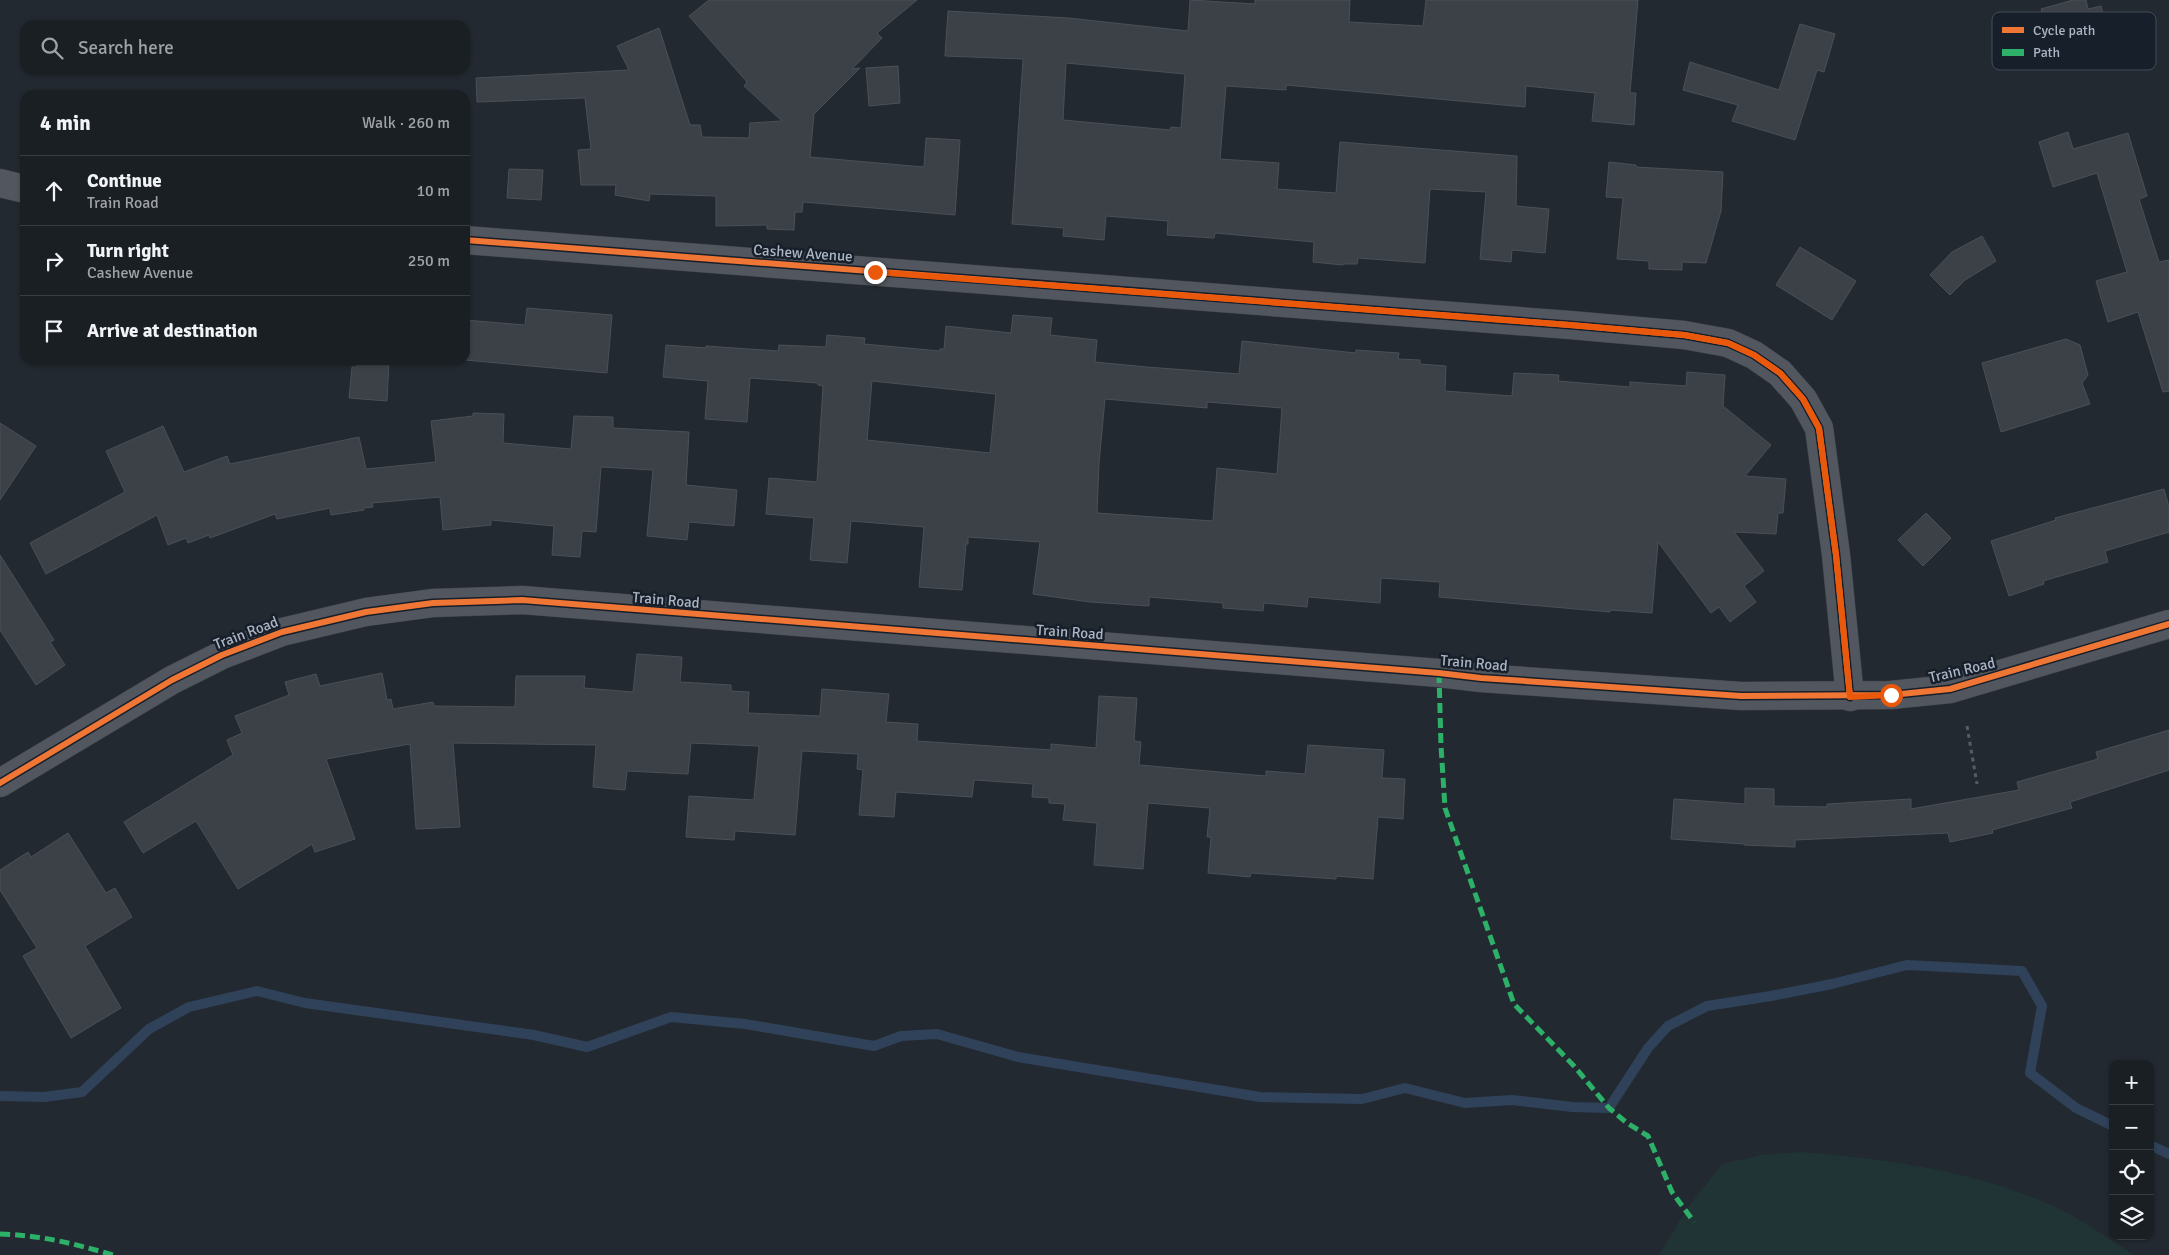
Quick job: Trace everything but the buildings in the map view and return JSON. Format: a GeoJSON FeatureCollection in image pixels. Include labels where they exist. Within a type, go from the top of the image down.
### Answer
{"type":"FeatureCollection","features":[{"type":"Feature","properties":{"kind":"street"},"geometry":{"type":"LineString","coordinates":[[0,184],[20,188]]}},
{"type":"Feature","properties":{"kind":"street","name":"Cashew Avenue"},"geometry":{"type":"LineString","coordinates":[[470,240],[1570,325],[1684,335],[1728,343],[1754,355],[1780,373],[1803,399],[1819,428],[1836,555],[1850,697]]}},
{"type":"Feature","properties":{"kind":"street","name":"Train Road"},"geometry":{"type":"LineString","coordinates":[[0,783],[172,680],[222,655],[282,632],[366,612],[433,604],[522,600],[1491,678],[1741,696],[1850,697],[1891,695],[1950,688],[2169,624]]}},
{"type":"Feature","properties":{"kind":"path"},"geometry":{"type":"LineString","coordinates":[[1967,726],[1977,784]]}},
{"type":"Feature","properties":{"kind":"shaded area"},"geometry":{"type":"Polygon","coordinates":[[[1801,1152],[1835,1155],[1940,1170],[1975,1179],[2042,1201],[2073,1216],[2134,1255],[1659,1255],[1688,1207],[1722,1164],[1762,1155],[1801,1152]]]}},
{"type":"Feature","properties":{"kind":"waterway"},"geometry":{"type":"LineString","coordinates":[[0,1096],[44,1097],[82,1092],[149,1029],[189,1007],[257,991],[305,1003],[534,1035],[587,1047],[671,1017],[745,1024],[874,1046],[901,1036],[937,1034],[1018,1057],[1260,1097],[1362,1099],[1405,1088],[1465,1103],[1512,1100],[1572,1107],[1609,1108],[1648,1048],[1668,1026],[1707,1006],[1832,984],[1907,965],[2022,971],[2042,1006],[2030,1073],[2076,1108],[2109,1124]]}},
{"type":"Feature","properties":{"kind":"waterway"},"geometry":{"type":"LineString","coordinates":[[2154,1147],[2169,1154]]}},
{"type":"Feature","properties":{"kind":"marked path"},"geometry":{"type":"LineString","coordinates":[[1439,673],[1445,808],[1514,1004],[1574,1066],[1609,1108],[1627,1123],[1648,1136],[1672,1192],[1694,1222]]}},
{"type":"Feature","properties":{"kind":"marked path"},"geometry":{"type":"LineString","coordinates":[[0,1234],[58,1241],[113,1255]]}},
{"type":"Feature","properties":{"kind":"cycle path"},"geometry":{"type":"LineString","coordinates":[[470,240],[1570,325],[1684,335],[1728,343],[1754,355],[1780,373],[1803,399],[1819,428],[1836,555],[1850,697]]}},
{"type":"Feature","properties":{"kind":"cycle path"},"geometry":{"type":"LineString","coordinates":[[0,783],[172,680],[222,655],[282,632],[366,612],[433,603],[522,600],[1439,673],[1481,678],[1741,696],[1891,695],[1950,689],[2169,624]]}},
{"type":"Feature","properties":{"kind":"route"},"geometry":{"type":"LineString","coordinates":[[875,272],[1570,325],[1684,335],[1728,343],[1754,355],[1780,373],[1803,399],[1819,428],[1836,555],[1850,697],[1891,695]]}}]}
